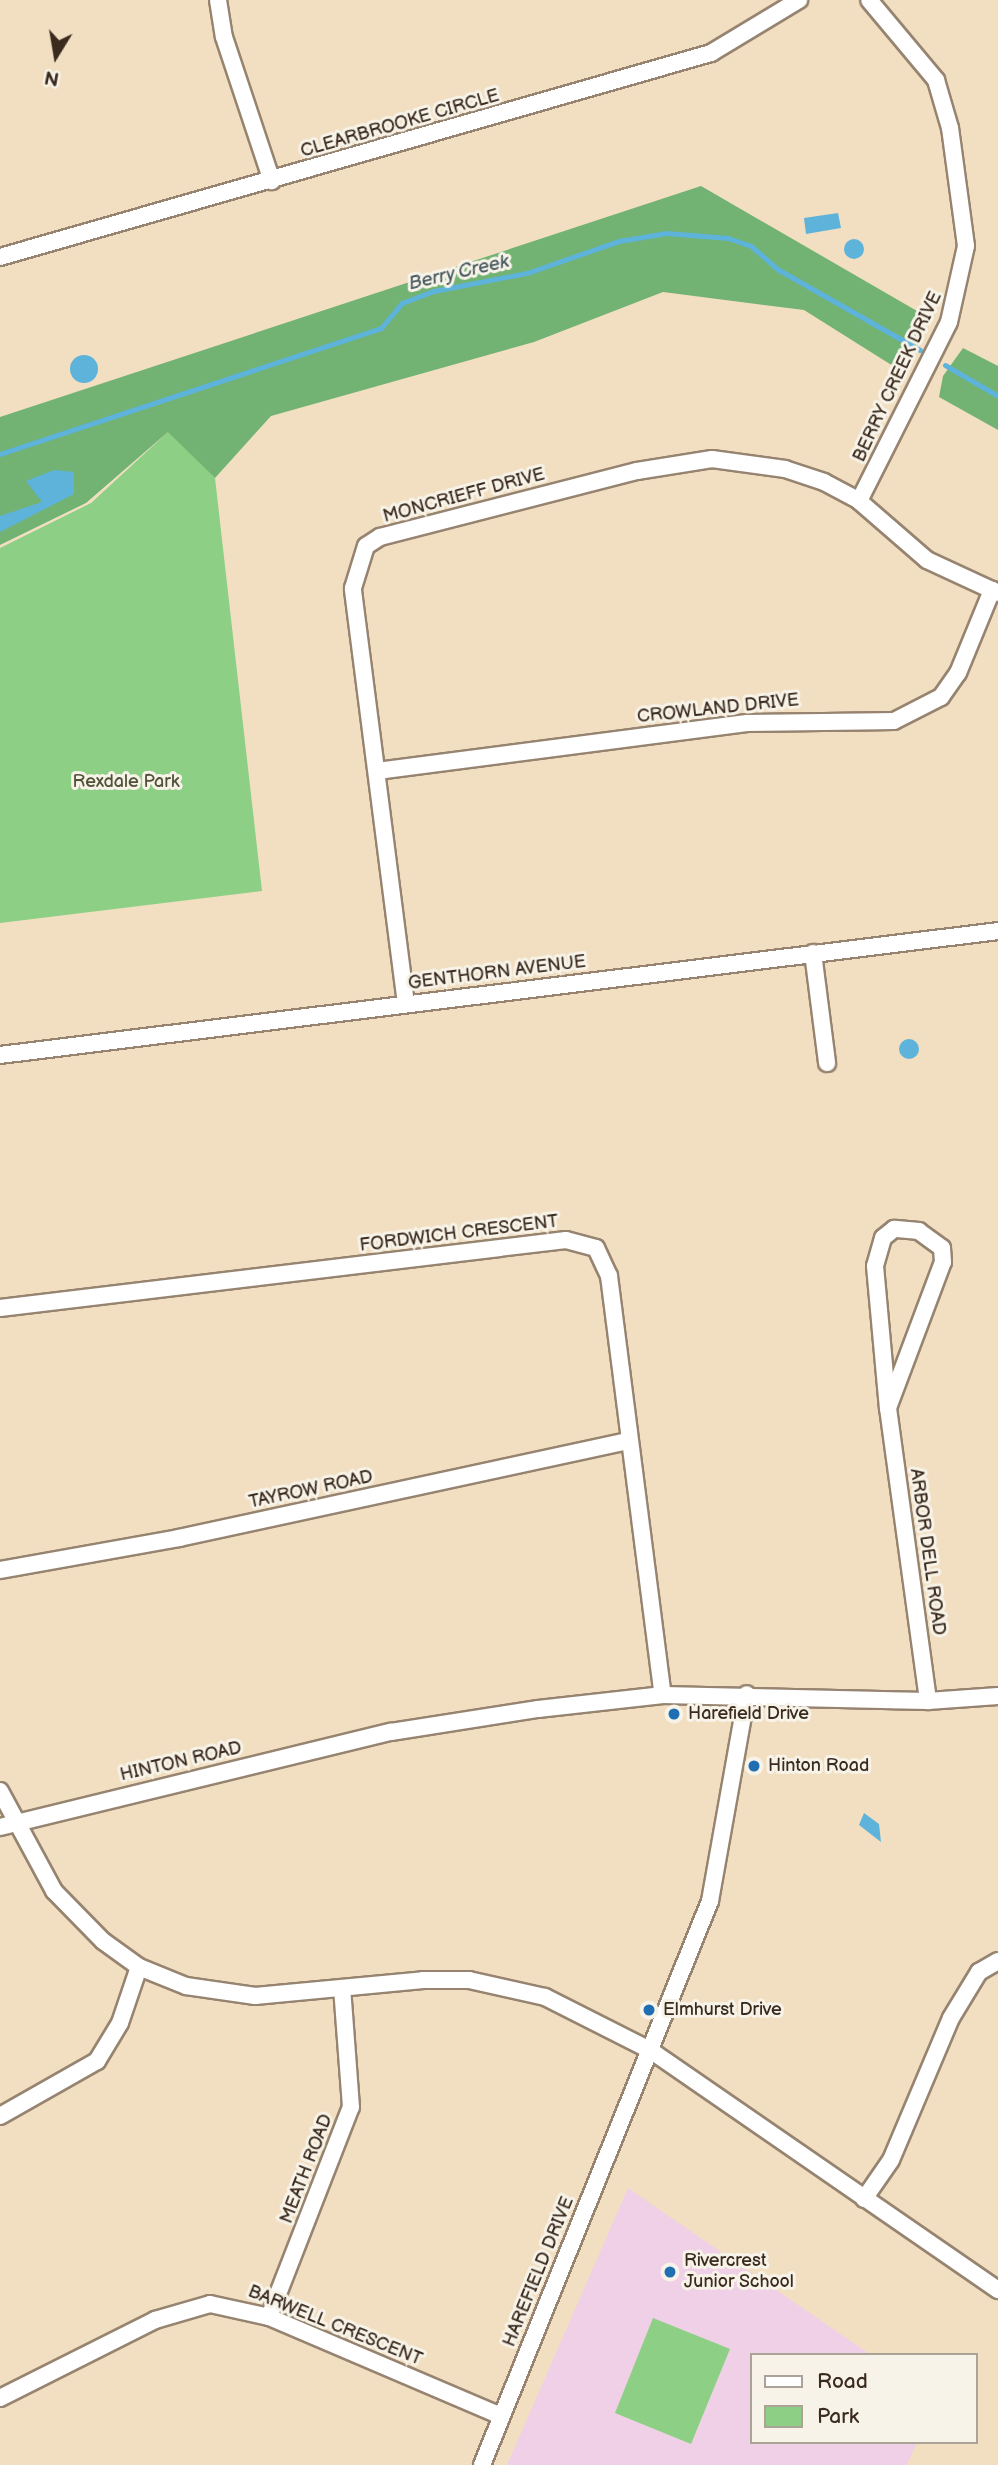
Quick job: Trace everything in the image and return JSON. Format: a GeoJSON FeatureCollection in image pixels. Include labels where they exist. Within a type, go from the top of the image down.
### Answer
{"type":"FeatureCollection","features":[{"type":"Feature","properties":{"kind":"street"},"geometry":{"type":"LineString","coordinates":[[218,0],[224,37],[272,181]]}},
{"type":"Feature","properties":{"kind":"street","name":"CLEARBROOKE CIRCLE"},"geometry":{"type":"LineString","coordinates":[[0,257],[711,53],[799,0]]}},
{"type":"Feature","properties":{"kind":"street","name":"BERRY CREEK DRIVE"},"geometry":{"type":"LineString","coordinates":[[859,501],[933,351],[962,282],[966,246],[950,128],[936,80],[869,0]]}},
{"type":"Feature","properties":{"kind":"street","name":"MONCRIEFF DRIVE"},"geometry":{"type":"LineString","coordinates":[[406,1004],[353,587],[358,558],[380,537],[650,468],[712,459],[785,468],[859,501],[927,560],[995,592]]}},
{"type":"Feature","properties":{"kind":"street","name":"CROWLAND DRIVE"},"geometry":{"type":"LineString","coordinates":[[377,771],[747,723],[894,721],[941,696],[958,673],[995,592]]}},
{"type":"Feature","properties":{"kind":"street","name":"GENTHORN AVENUE"},"geometry":{"type":"LineString","coordinates":[[0,1055],[998,931]]}},
{"type":"Feature","properties":{"kind":"street"},"geometry":{"type":"LineString","coordinates":[[813,953],[827,1063]]}},
{"type":"Feature","properties":{"kind":"street","name":"ARBOR DELL ROAD"},"geometry":{"type":"LineString","coordinates":[[888,1408],[943,1262],[943,1248],[919,1231],[889,1234],[875,1266],[888,1408],[928,1701]]}},
{"type":"Feature","properties":{"kind":"street","name":"FORDWICH CRESCENT"},"geometry":{"type":"LineString","coordinates":[[0,1308],[580,1242],[596,1248],[609,1276],[663,1695]]}},
{"type":"Feature","properties":{"kind":"street","name":"TAYROW ROAD"},"geometry":{"type":"LineString","coordinates":[[0,1570],[179,1538],[629,1441]]}},
{"type":"Feature","properties":{"kind":"street","name":"HINTON ROAD"},"geometry":{"type":"LineString","coordinates":[[7,1825],[391,1732],[663,1695],[747,1694],[928,1701],[998,1696]]}},
{"type":"Feature","properties":{"kind":"street","name":"HAREFIELD DRIVE"},"geometry":{"type":"LineString","coordinates":[[482,2465],[710,1901],[747,1694]]}},
{"type":"Feature","properties":{"kind":"street"},"geometry":{"type":"LineString","coordinates":[[0,1791],[7,1825],[69,1909],[139,1967],[220,1993],[423,1980],[506,1987],[590,2015],[650,2050],[998,2290]]}},
{"type":"Feature","properties":{"kind":"street"},"geometry":{"type":"LineString","coordinates":[[864,2199],[891,2160],[951,2018],[979,1972],[998,1961]]}},
{"type":"Feature","properties":{"kind":"street"},"geometry":{"type":"LineString","coordinates":[[0,2116],[97,2061],[120,2022],[139,1967]]}},
{"type":"Feature","properties":{"kind":"street","name":"MEATH ROAD"},"geometry":{"type":"LineString","coordinates":[[269,2317],[351,2106],[342,1987]]}},
{"type":"Feature","properties":{"kind":"street","name":"BARWELL CRESCENT"},"geometry":{"type":"LineString","coordinates":[[0,2398],[186,2308],[238,2307],[269,2317],[501,2416]]}},
{"type":"Feature","properties":{"kind":"shaded area","name":"Rivercrest Junior School"},"geometry":{"type":"Polygon","coordinates":[[[628,2188],[868,2353],[750,2353],[750,2444],[916,2444],[907,2465],[507,2465],[628,2188]]]}},
{"type":"Feature","properties":{"kind":"green space"},"geometry":{"type":"Polygon","coordinates":[[[701,186],[924,315],[921,340],[901,371],[804,310],[663,292],[534,342],[271,416],[215,478],[168,432],[86,503],[0,545],[0,417],[701,186]]]}},
{"type":"Feature","properties":{"kind":"green space"},"geometry":{"type":"Polygon","coordinates":[[[963,348],[998,366],[998,430],[939,397],[943,376],[963,348]]]}},
{"type":"Feature","properties":{"kind":"green space","name":"Rexdale Park"},"geometry":{"type":"Polygon","coordinates":[[[169,431],[215,478],[262,891],[0,923],[0,548],[91,503],[169,431]]]}},
{"type":"Feature","properties":{"kind":"green space"},"geometry":{"type":"Polygon","coordinates":[[[653,2318],[730,2349],[691,2444],[615,2413],[653,2318]]]}},
{"type":"Feature","properties":{"kind":"water"},"geometry":{"type":"Polygon","coordinates":[[[838,213],[841,228],[806,234],[804,218],[838,213]]]}},
{"type":"Feature","properties":{"kind":"water"},"geometry":{"type":"Polygon","coordinates":[[[854,239],[861,242],[864,249],[861,256],[854,259],[847,256],[844,249],[847,242],[854,239]]]}},
{"type":"Feature","properties":{"kind":"water"},"geometry":{"type":"Polygon","coordinates":[[[84,355],[94,359],[98,369],[94,379],[84,383],[74,379],[70,369],[74,359],[84,355]]]}},
{"type":"Feature","properties":{"kind":"water"},"geometry":{"type":"Polygon","coordinates":[[[54,470],[74,472],[74,494],[0,532],[0,516],[42,502],[26,481],[54,470]]]}},
{"type":"Feature","properties":{"kind":"water"},"geometry":{"type":"Polygon","coordinates":[[[905,1039],[913,1039],[919,1049],[913,1059],[905,1059],[899,1053],[899,1045],[905,1039]]]}},
{"type":"Feature","properties":{"kind":"water"},"geometry":{"type":"Polygon","coordinates":[[[864,1813],[879,1824],[881,1842],[859,1825],[864,1813]]]}},
{"type":"Feature","properties":{"kind":"waterway","name":"Berry Creek"},"geometry":{"type":"LineString","coordinates":[[0,454],[381,328],[402,303],[434,291],[527,273],[619,241],[666,233],[728,238],[751,246],[779,270],[920,350]]}},
{"type":"Feature","properties":{"kind":"waterway","name":"Berry Creek"},"geometry":{"type":"LineString","coordinates":[[945,365],[998,396]]}},
{"type":"Feature","properties":{"kind":"place","name":"Harefield Drive"},"geometry":{"type":"Point","coordinates":[674,1714]}},
{"type":"Feature","properties":{"kind":"place","name":"Hinton Road"},"geometry":{"type":"Point","coordinates":[754,1766]}},
{"type":"Feature","properties":{"kind":"place","name":"Elmhurst Drive"},"geometry":{"type":"Point","coordinates":[649,2010]}},
{"type":"Feature","properties":{"kind":"place","name":"Rivercrest Junior School"},"geometry":{"type":"Point","coordinates":[670,2272]}}]}
